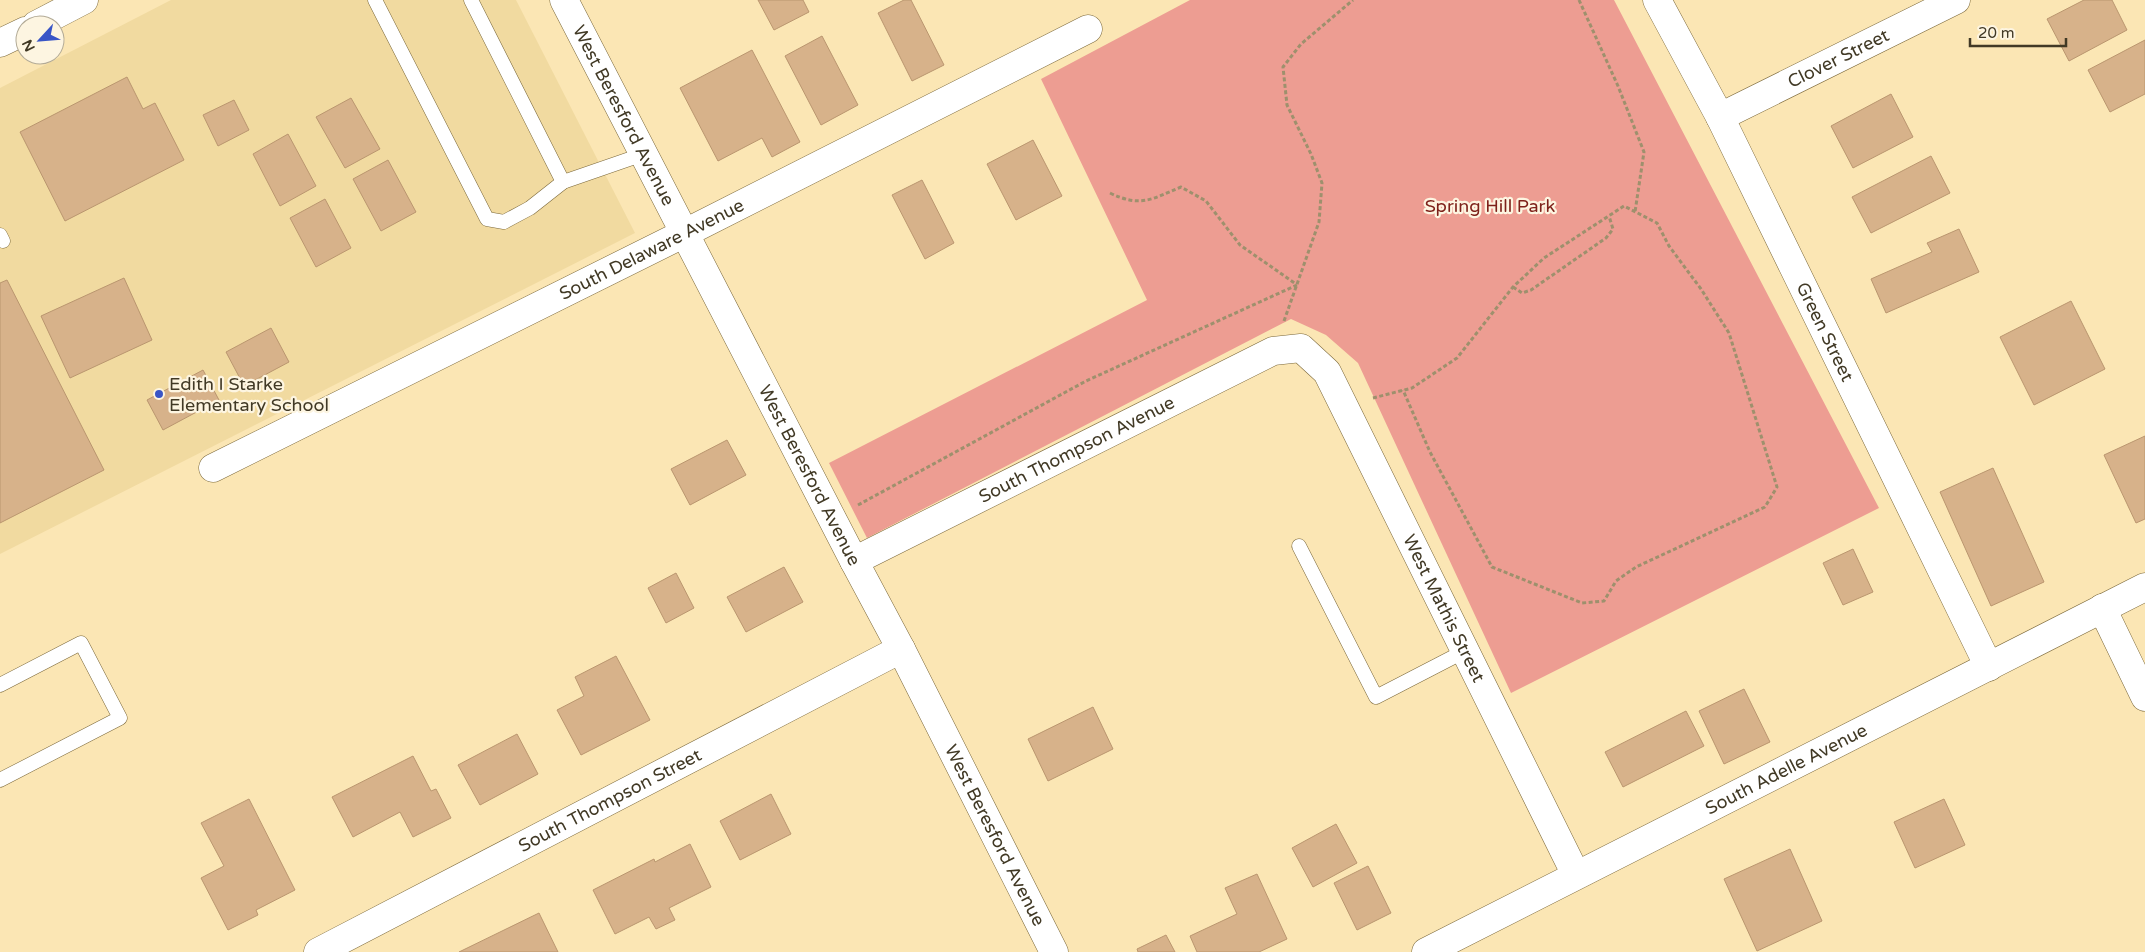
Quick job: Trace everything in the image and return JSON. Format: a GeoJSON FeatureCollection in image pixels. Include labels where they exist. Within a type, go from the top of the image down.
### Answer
{"type":"FeatureCollection","features":[{"type":"Feature","properties":{"kind":"street"},"geometry":{"type":"LineString","coordinates":[[55,15],[84,0]]}},
{"type":"Feature","properties":{"kind":"street","name":"West Beresford Avenue"},"geometry":{"type":"LineString","coordinates":[[564,0],[854,562],[901,649],[1054,952]]}},
{"type":"Feature","properties":{"kind":"street","name":"Green Street"},"geometry":{"type":"LineString","coordinates":[[1658,0],[1720,117],[1989,667]]}},
{"type":"Feature","properties":{"kind":"street","name":"Clover Street"},"geometry":{"type":"LineString","coordinates":[[1720,117],[1956,0]]}},
{"type":"Feature","properties":{"kind":"street","name":"South Delaware Avenue"},"geometry":{"type":"LineString","coordinates":[[213,468],[685,233],[1088,29]]}},
{"type":"Feature","properties":{"kind":"street"},"geometry":{"type":"LineString","coordinates":[[0,44],[15,36]]}},
{"type":"Feature","properties":{"kind":"street","name":"South Thompson Avenue"},"geometry":{"type":"LineString","coordinates":[[854,562],[1273,351],[1302,348]]}},
{"type":"Feature","properties":{"kind":"street","name":"West Mathis Street"},"geometry":{"type":"LineString","coordinates":[[1302,348],[1327,372],[1576,875]]}},
{"type":"Feature","properties":{"kind":"street","name":"South Adelle Avenue"},"geometry":{"type":"LineString","coordinates":[[1426,952],[1458,945],[1576,875],[2145,587]]}},
{"type":"Feature","properties":{"kind":"street"},"geometry":{"type":"LineString","coordinates":[[2102,608],[2145,697]]}},
{"type":"Feature","properties":{"kind":"street","name":"South Thompson Street"},"geometry":{"type":"LineString","coordinates":[[318,952],[901,649]]}},
{"type":"Feature","properties":{"kind":"lane"},"geometry":{"type":"LineString","coordinates":[[375,0],[487,219],[504,222],[530,208],[563,182],[644,154]]}},
{"type":"Feature","properties":{"kind":"lane"},"geometry":{"type":"LineString","coordinates":[[471,0],[563,182]]}},
{"type":"Feature","properties":{"kind":"lane"},"geometry":{"type":"LineString","coordinates":[[1299,546],[1376,697],[1465,651]]}},
{"type":"Feature","properties":{"kind":"lane"},"geometry":{"type":"LineString","coordinates":[[0,686],[81,644],[120,718],[0,780]]}},
{"type":"Feature","properties":{"kind":"path"},"geometry":{"type":"LineString","coordinates":[[1273,351],[1319,222],[1322,183],[1311,154],[1287,105],[1283,67],[1301,44],[1353,0]]}},
{"type":"Feature","properties":{"kind":"path"},"geometry":{"type":"LineString","coordinates":[[1579,0],[1618,86],[1644,152],[1635,212]]}},
{"type":"Feature","properties":{"kind":"path"},"geometry":{"type":"LineString","coordinates":[[1110,193],[1126,201],[1146,201],[1181,187],[1206,201],[1240,244],[1297,285]]}},
{"type":"Feature","properties":{"kind":"path"},"geometry":{"type":"LineString","coordinates":[[1344,406],[1403,390],[1412,388],[1457,358],[1513,287],[1544,258],[1624,206],[1657,223],[1669,246],[1702,289],[1729,334],[1777,486],[1765,507],[1636,567],[1616,581],[1604,601],[1582,603],[1492,567],[1430,452],[1403,390]]}},
{"type":"Feature","properties":{"kind":"path"},"geometry":{"type":"LineString","coordinates":[[1513,287],[1522,293],[1531,290],[1606,238],[1613,229],[1608,216]]}},
{"type":"Feature","properties":{"kind":"path"},"geometry":{"type":"LineString","coordinates":[[857,506],[1086,381],[1297,285]]}},
{"type":"Feature","properties":{"kind":"shaded area","name":"Edith I Starke Elementary School"},"geometry":{"type":"Polygon","coordinates":[[[171,0],[516,0],[635,233],[0,554],[0,88],[45,65],[65,65],[65,55],[171,0]]]}},
{"type":"Feature","properties":{"kind":"green space","name":"Spring Hill Park"},"geometry":{"type":"Polygon","coordinates":[[[1190,0],[1614,0],[1879,508],[1511,693],[1358,363],[1326,335],[1291,319],[867,538],[829,463],[1147,300],[1041,79],[1190,0]]]}},
{"type":"Feature","properties":{"kind":"building"},"geometry":{"type":"Polygon","coordinates":[[[758,0],[803,0],[809,12],[774,30],[758,0]]]}},
{"type":"Feature","properties":{"kind":"building"},"geometry":{"type":"Polygon","coordinates":[[[904,0],[911,0],[944,65],[912,81],[878,13],[904,0]]]}},
{"type":"Feature","properties":{"kind":"building"},"geometry":{"type":"Polygon","coordinates":[[[2084,0],[2112,0],[2127,30],[2069,61],[2047,19],[2084,0]]]}},
{"type":"Feature","properties":{"kind":"building"},"geometry":{"type":"Polygon","coordinates":[[[822,36],[858,105],[821,125],[785,56],[822,36]]]}},
{"type":"Feature","properties":{"kind":"building"},"geometry":{"type":"Polygon","coordinates":[[[2145,40],[2145,94],[2110,112],[2088,70],[2145,40]]]}},
{"type":"Feature","properties":{"kind":"building"},"geometry":{"type":"Polygon","coordinates":[[[752,50],[800,142],[772,157],[762,138],[718,161],[680,88],[752,50]]]}},
{"type":"Feature","properties":{"kind":"building"},"geometry":{"type":"Polygon","coordinates":[[[127,77],[143,109],[155,103],[184,160],[65,221],[20,132],[127,77]]]}},
{"type":"Feature","properties":{"kind":"building"},"geometry":{"type":"Polygon","coordinates":[[[1891,94],[1913,137],[1853,168],[1831,126],[1891,94]]]}},
{"type":"Feature","properties":{"kind":"building"},"geometry":{"type":"Polygon","coordinates":[[[351,98],[380,149],[345,168],[316,117],[351,98]]]}},
{"type":"Feature","properties":{"kind":"building"},"geometry":{"type":"Polygon","coordinates":[[[234,100],[249,130],[218,146],[203,115],[234,100]]]}},
{"type":"Feature","properties":{"kind":"building"},"geometry":{"type":"Polygon","coordinates":[[[288,134],[316,186],[280,206],[253,154],[288,134]]]}},
{"type":"Feature","properties":{"kind":"building"},"geometry":{"type":"Polygon","coordinates":[[[1033,140],[1062,196],[1016,220],[987,164],[1033,140]]]}},
{"type":"Feature","properties":{"kind":"building"},"geometry":{"type":"Polygon","coordinates":[[[1931,156],[1950,193],[1871,233],[1852,197],[1931,156]]]}},
{"type":"Feature","properties":{"kind":"building"},"geometry":{"type":"Polygon","coordinates":[[[388,160],[416,212],[381,231],[353,179],[388,160]]]}},
{"type":"Feature","properties":{"kind":"building"},"geometry":{"type":"Polygon","coordinates":[[[922,180],[954,243],[925,259],[892,195],[922,180]]]}},
{"type":"Feature","properties":{"kind":"building"},"geometry":{"type":"Polygon","coordinates":[[[325,199],[351,248],[316,267],[290,218],[325,199]]]}},
{"type":"Feature","properties":{"kind":"building"},"geometry":{"type":"Polygon","coordinates":[[[1959,229],[1979,272],[1886,313],[1871,279],[1932,252],[1927,243],[1959,229]]]}},
{"type":"Feature","properties":{"kind":"building"},"geometry":{"type":"Polygon","coordinates":[[[124,278],[152,340],[70,378],[41,316],[124,278]]]}},
{"type":"Feature","properties":{"kind":"building"},"geometry":{"type":"Polygon","coordinates":[[[7,280],[104,470],[0,523],[0,283],[7,280]]]}},
{"type":"Feature","properties":{"kind":"building"},"geometry":{"type":"Polygon","coordinates":[[[2071,301],[2105,369],[2034,405],[2000,337],[2071,301]]]}},
{"type":"Feature","properties":{"kind":"building"},"geometry":{"type":"Polygon","coordinates":[[[271,328],[289,362],[244,386],[226,352],[271,328]]]}},
{"type":"Feature","properties":{"kind":"building"},"geometry":{"type":"Polygon","coordinates":[[[203,370],[219,400],[163,430],[147,400],[203,370]]]}},
{"type":"Feature","properties":{"kind":"building"},"geometry":{"type":"Polygon","coordinates":[[[2145,436],[2145,519],[2136,523],[2104,455],[2145,436]]]}},
{"type":"Feature","properties":{"kind":"building"},"geometry":{"type":"Polygon","coordinates":[[[727,440],[746,475],[690,505],[671,469],[727,440]]]}},
{"type":"Feature","properties":{"kind":"building"},"geometry":{"type":"Polygon","coordinates":[[[1993,468],[2044,582],[1991,606],[1940,492],[1993,468]]]}},
{"type":"Feature","properties":{"kind":"building"},"geometry":{"type":"Polygon","coordinates":[[[1853,549],[1873,592],[1843,605],[1823,563],[1853,549]]]}},
{"type":"Feature","properties":{"kind":"building"},"geometry":{"type":"Polygon","coordinates":[[[784,567],[803,602],[746,632],[727,597],[784,567]]]}},
{"type":"Feature","properties":{"kind":"building"},"geometry":{"type":"Polygon","coordinates":[[[676,573],[694,608],[666,623],[648,588],[676,573]]]}},
{"type":"Feature","properties":{"kind":"building"},"geometry":{"type":"Polygon","coordinates":[[[616,656],[650,720],[581,755],[557,710],[584,696],[575,677],[616,656]]]}},
{"type":"Feature","properties":{"kind":"building"},"geometry":{"type":"Polygon","coordinates":[[[1744,689],[1770,742],[1724,764],[1699,711],[1744,689]]]}},
{"type":"Feature","properties":{"kind":"building"},"geometry":{"type":"Polygon","coordinates":[[[1093,707],[1113,749],[1048,781],[1028,739],[1093,707]]]}},
{"type":"Feature","properties":{"kind":"building"},"geometry":{"type":"Polygon","coordinates":[[[1686,711],[1704,746],[1623,787],[1605,752],[1686,711]]]}},
{"type":"Feature","properties":{"kind":"building"},"geometry":{"type":"Polygon","coordinates":[[[517,734],[538,774],[480,805],[458,765],[517,734]]]}},
{"type":"Feature","properties":{"kind":"building"},"geometry":{"type":"Polygon","coordinates":[[[413,756],[431,791],[436,789],[451,818],[413,837],[400,812],[353,837],[332,797],[413,756]]]}},
{"type":"Feature","properties":{"kind":"building"},"geometry":{"type":"Polygon","coordinates":[[[771,794],[791,834],[740,860],[720,821],[771,794]]]}},
{"type":"Feature","properties":{"kind":"building"},"geometry":{"type":"Polygon","coordinates":[[[249,799],[295,890],[256,910],[258,915],[228,930],[201,878],[224,866],[201,823],[249,799]]]}},
{"type":"Feature","properties":{"kind":"building"},"geometry":{"type":"Polygon","coordinates":[[[1944,799],[1965,845],[1915,868],[1894,822],[1944,799]]]}},
{"type":"Feature","properties":{"kind":"building"},"geometry":{"type":"Polygon","coordinates":[[[1336,824],[1357,863],[1313,887],[1292,848],[1336,824]]]}},
{"type":"Feature","properties":{"kind":"building"},"geometry":{"type":"Polygon","coordinates":[[[690,844],[711,887],[669,908],[675,920],[656,929],[649,917],[615,934],[593,890],[654,859],[655,862],[690,844]]]}},
{"type":"Feature","properties":{"kind":"building"},"geometry":{"type":"Polygon","coordinates":[[[1790,849],[1822,921],[1757,951],[1724,879],[1790,849]]]}},
{"type":"Feature","properties":{"kind":"building"},"geometry":{"type":"Polygon","coordinates":[[[1368,866],[1391,913],[1357,930],[1334,883],[1368,866]]]}},
{"type":"Feature","properties":{"kind":"building"},"geometry":{"type":"Polygon","coordinates":[[[1257,874],[1287,939],[1259,952],[1197,952],[1190,936],[1237,914],[1225,888],[1257,874]]]}},
{"type":"Feature","properties":{"kind":"building"},"geometry":{"type":"Polygon","coordinates":[[[539,913],[558,952],[459,952],[539,913]]]}},
{"type":"Feature","properties":{"kind":"building"},"geometry":{"type":"Polygon","coordinates":[[[1166,935],[1175,952],[1138,952],[1137,949],[1166,935]]]}},
{"type":"Feature","properties":{"kind":"place","name":"Edith I Starke Elementary School"},"geometry":{"type":"Point","coordinates":[159,394]}}]}
